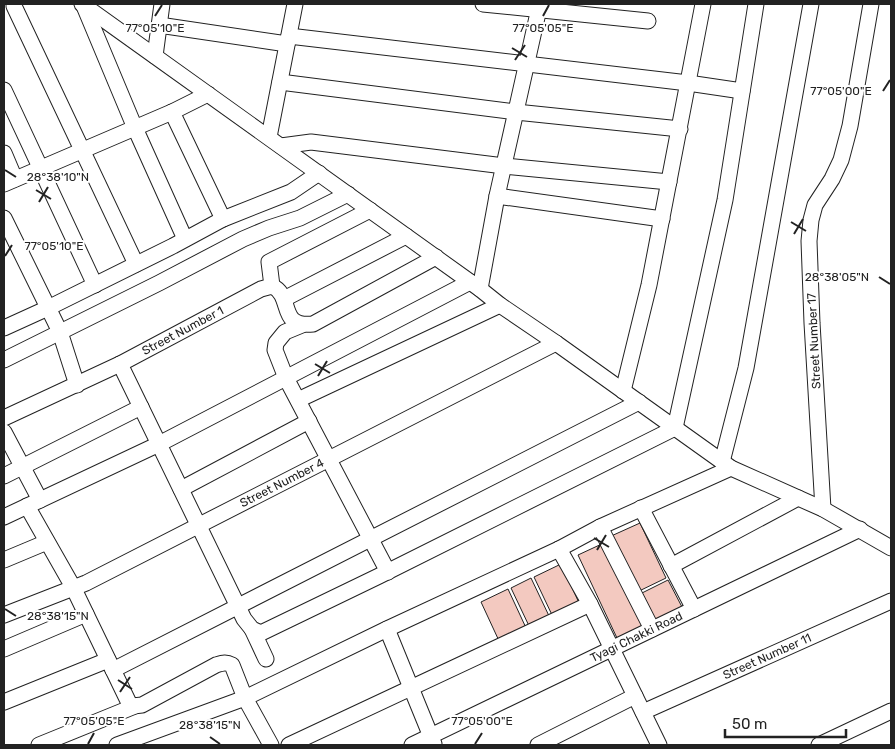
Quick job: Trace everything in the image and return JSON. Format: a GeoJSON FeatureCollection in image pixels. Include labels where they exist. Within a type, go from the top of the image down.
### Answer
{"type":"FeatureCollection","features":[{"type":"Feature","properties":{"kind":"street"},"geometry":{"type":"LineString","coordinates":[[83,4],[475,285],[500,305],[727,465],[823,509],[891,548]]}},
{"type":"Feature","properties":{"kind":"street"},"geometry":{"type":"LineString","coordinates":[[83,4],[185,240]]}},
{"type":"Feature","properties":{"kind":"street"},"geometry":{"type":"LineString","coordinates":[[155,56],[162,4]]}},
{"type":"Feature","properties":{"kind":"street"},"geometry":{"type":"LineString","coordinates":[[269,137],[295,4]]}},
{"type":"Feature","properties":{"kind":"street"},"geometry":{"type":"LineString","coordinates":[[482,4],[539,7],[648,21]]}},
{"type":"Feature","properties":{"kind":"street"},"geometry":{"type":"LineString","coordinates":[[623,391],[649,285],[703,4]]}},
{"type":"Feature","properties":{"kind":"street"},"geometry":{"type":"LineString","coordinates":[[675,428],[725,200],[756,4]]}},
{"type":"Feature","properties":{"kind":"street"},"geometry":{"type":"LineString","coordinates":[[727,465],[811,4]]}},
{"type":"Feature","properties":{"kind":"street","name":"Street Number 17"},"geometry":{"type":"LineString","coordinates":[[823,509],[809,241],[815,205],[832,179],[841,160],[852,116],[871,4]]}},
{"type":"Feature","properties":{"kind":"street"},"geometry":{"type":"LineString","coordinates":[[13,7],[136,264]]}},
{"type":"Feature","properties":{"kind":"street"},"geometry":{"type":"LineString","coordinates":[[4,517],[159,444],[286,378],[475,285],[504,166],[539,7]]}},
{"type":"Feature","properties":{"kind":"street"},"geometry":{"type":"LineString","coordinates":[[159,25],[688,83],[742,91]]}},
{"type":"Feature","properties":{"kind":"street"},"geometry":{"type":"LineString","coordinates":[[280,82],[516,112],[680,129]]}},
{"type":"Feature","properties":{"kind":"street"},"geometry":{"type":"LineString","coordinates":[[4,90],[95,285]]}},
{"type":"Feature","properties":{"kind":"street"},"geometry":{"type":"LineString","coordinates":[[4,153],[10,182],[172,112],[208,94]]}},
{"type":"Feature","properties":{"kind":"street"},"geometry":{"type":"LineString","coordinates":[[172,112],[222,219]]}},
{"type":"Feature","properties":{"kind":"street"},"geometry":{"type":"LineString","coordinates":[[282,146],[311,142],[504,166],[669,182]]}},
{"type":"Feature","properties":{"kind":"street"},"geometry":{"type":"LineString","coordinates":[[4,328],[185,240],[222,219],[292,192],[319,173]]}},
{"type":"Feature","properties":{"kind":"street"},"geometry":{"type":"LineString","coordinates":[[4,360],[243,239],[268,228],[300,218],[348,194]]}},
{"type":"Feature","properties":{"kind":"street"},"geometry":{"type":"LineString","coordinates":[[497,196],[662,219]]}},
{"type":"Feature","properties":{"kind":"street"},"geometry":{"type":"LineString","coordinates":[[302,325],[292,320],[288,314],[284,299],[278,289],[272,286],[269,262],[370,210]]}},
{"type":"Feature","properties":{"kind":"street"},"geometry":{"type":"LineString","coordinates":[[4,218],[60,332],[77,385]]}},
{"type":"Feature","properties":{"kind":"street"},"geometry":{"type":"LineString","coordinates":[[284,299],[406,236]]}},
{"type":"Feature","properties":{"kind":"street"},"geometry":{"type":"LineString","coordinates":[[388,572],[286,378],[276,350],[276,344],[285,332],[302,325],[313,324],[436,257]]}},
{"type":"Feature","properties":{"kind":"street","name":"Street Number 1"},"geometry":{"type":"LineString","coordinates":[[4,418],[120,364],[261,289],[272,286]]}},
{"type":"Feature","properties":{"kind":"street"},"geometry":{"type":"LineString","coordinates":[[298,400],[500,305]]}},
{"type":"Feature","properties":{"kind":"street","name":"Street Number 4"},"geometry":{"type":"LineString","coordinates":[[4,615],[86,582],[556,343]]}},
{"type":"Feature","properties":{"kind":"street"},"geometry":{"type":"LineString","coordinates":[[120,364],[244,619],[252,629],[266,659]]}},
{"type":"Feature","properties":{"kind":"street"},"geometry":{"type":"LineString","coordinates":[[4,702],[110,665],[239,606],[639,402]]}},
{"type":"Feature","properties":{"kind":"street"},"geometry":{"type":"LineString","coordinates":[[4,476],[141,407]]}},
{"type":"Feature","properties":{"kind":"street"},"geometry":{"type":"LineString","coordinates":[[181,489],[309,421]]}},
{"type":"Feature","properties":{"kind":"street"},"geometry":{"type":"LineString","coordinates":[[252,629],[261,633],[388,572],[675,428]]}},
{"type":"Feature","properties":{"kind":"street"},"geometry":{"type":"LineString","coordinates":[[4,432],[22,467],[47,542],[74,587],[129,703],[135,706]]}},
{"type":"Feature","properties":{"kind":"street"},"geometry":{"type":"LineString","coordinates":[[117,745],[245,698],[727,465]]}},
{"type":"Feature","properties":{"kind":"street"},"geometry":{"type":"LineString","coordinates":[[671,566],[798,498]]}},
{"type":"Feature","properties":{"kind":"street"},"geometry":{"type":"LineString","coordinates":[[641,508],[694,609]]}},
{"type":"Feature","properties":{"kind":"street"},"geometry":{"type":"LineString","coordinates":[[600,527],[652,629]]}},
{"type":"Feature","properties":{"kind":"street","name":"Tyagi Chakki Road"},"geometry":{"type":"LineString","coordinates":[[412,745],[433,741],[652,629],[860,529]]}},
{"type":"Feature","properties":{"kind":"street"},"geometry":{"type":"LineString","coordinates":[[4,560],[47,542]]}},
{"type":"Feature","properties":{"kind":"street"},"geometry":{"type":"LineString","coordinates":[[558,548],[590,604],[659,745]]}},
{"type":"Feature","properties":{"kind":"street","name":"Street Number 11"},"geometry":{"type":"LineString","coordinates":[[642,712],[891,602]]}},
{"type":"Feature","properties":{"kind":"street"},"geometry":{"type":"LineString","coordinates":[[289,745],[590,604]]}},
{"type":"Feature","properties":{"kind":"street"},"geometry":{"type":"LineString","coordinates":[[4,649],[86,614]]}},
{"type":"Feature","properties":{"kind":"street"},"geometry":{"type":"LineString","coordinates":[[387,629],[433,741]]}},
{"type":"Feature","properties":{"kind":"street"},"geometry":{"type":"LineString","coordinates":[[39,745],[135,706],[142,705],[224,662],[232,665],[245,698],[269,745]]}},
{"type":"Feature","properties":{"kind":"street"},"geometry":{"type":"LineString","coordinates":[[538,745],[635,696]]}},
{"type":"Feature","properties":{"kind":"street"},"geometry":{"type":"LineString","coordinates":[[819,745],[838,741],[891,711]]}},
{"type":"Feature","properties":{"kind":"building"},"geometry":{"type":"Polygon","coordinates":[[[640,523],[666,578],[635,593],[609,537],[640,523]]]}},
{"type":"Feature","properties":{"kind":"building"},"geometry":{"type":"Polygon","coordinates":[[[606,542],[645,625],[617,638],[578,555],[606,542]]]}},
{"type":"Feature","properties":{"kind":"building"},"geometry":{"type":"Polygon","coordinates":[[[561,564],[580,605],[553,617],[534,577],[561,564]]]}},
{"type":"Feature","properties":{"kind":"building"},"geometry":{"type":"Polygon","coordinates":[[[531,578],[550,618],[530,628],[511,588],[531,578]]]}},
{"type":"Feature","properties":{"kind":"building"},"geometry":{"type":"Polygon","coordinates":[[[668,580],[682,607],[655,620],[642,593],[668,580]]]}},
{"type":"Feature","properties":{"kind":"building"},"geometry":{"type":"Polygon","coordinates":[[[508,589],[527,630],[500,643],[481,602],[508,589]]]}}]}
